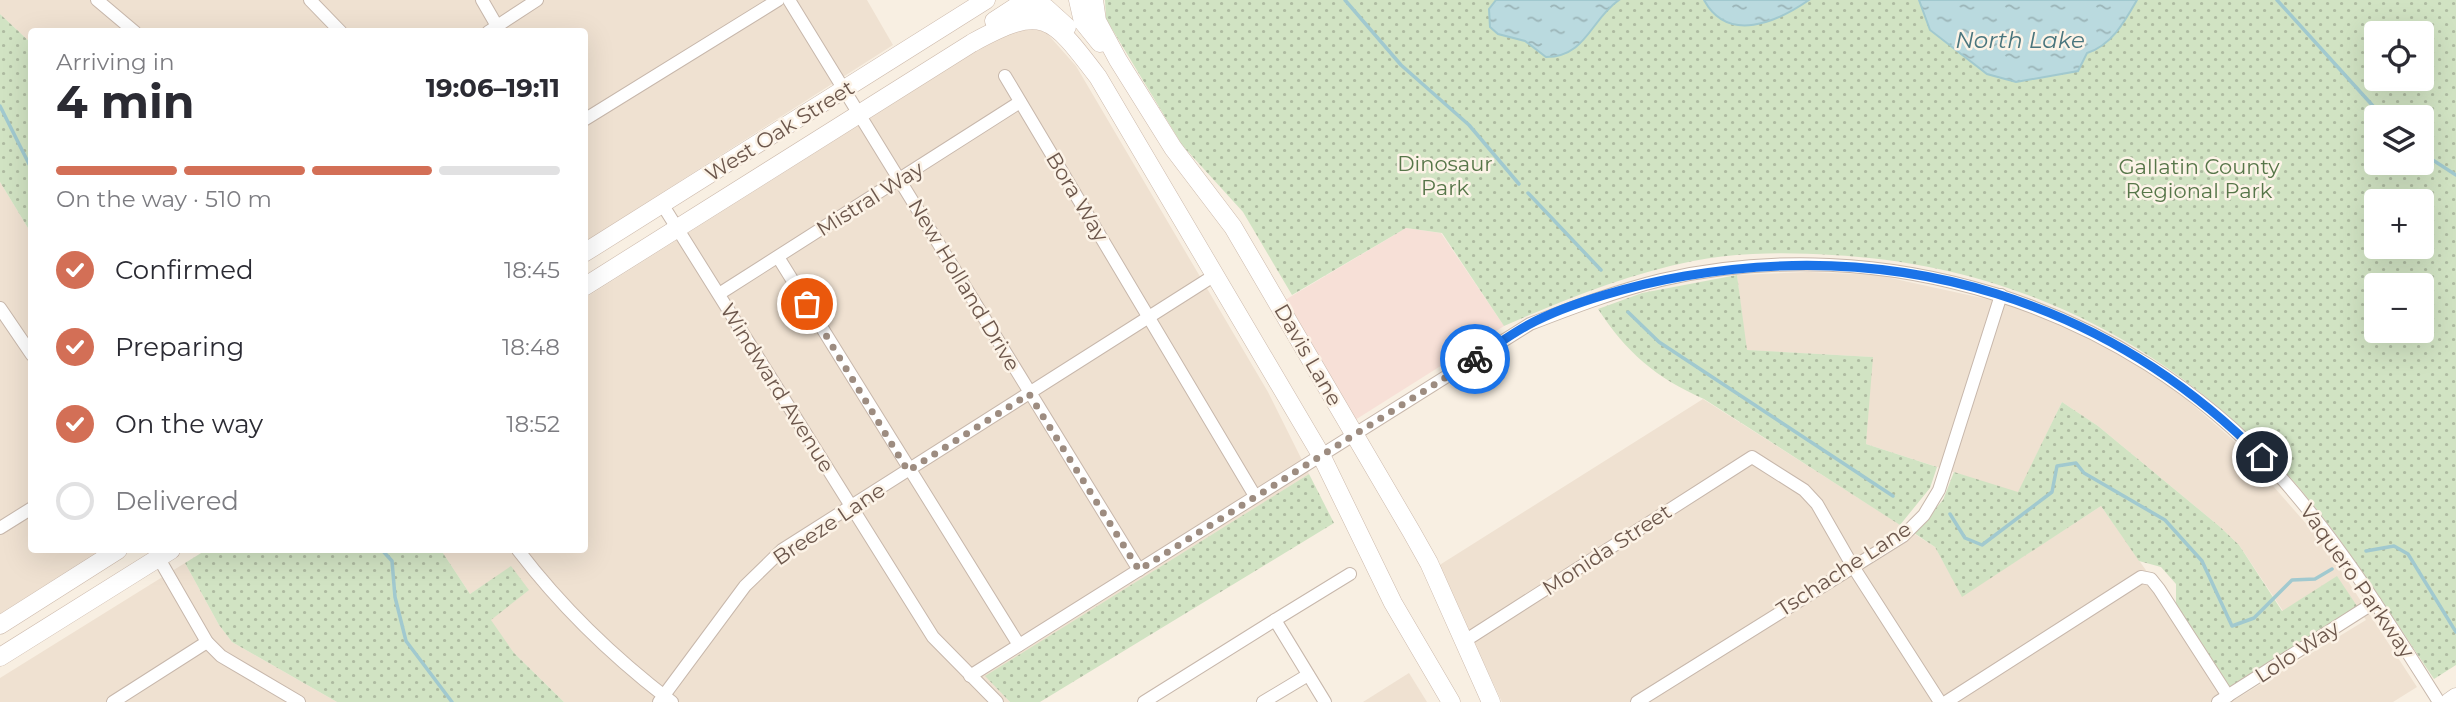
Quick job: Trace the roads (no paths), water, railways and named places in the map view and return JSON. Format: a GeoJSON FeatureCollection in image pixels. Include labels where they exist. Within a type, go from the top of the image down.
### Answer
{"type":"FeatureCollection","features":[{"type":"Feature","properties":{"kind":"main road","name":"West Oak Street"},"geometry":{"type":"LineString","coordinates":[[588,250],[981,4],[995,0]]}},
{"type":"Feature","properties":{"kind":"main road"},"geometry":{"type":"LineString","coordinates":[[972,43],[988,26],[1017,6],[1037,4],[1056,8],[1075,0],[1083,22],[1118,60]]}},
{"type":"Feature","properties":{"kind":"main road"},"geometry":{"type":"LineString","coordinates":[[1094,0],[1097,21],[1118,60]]}},
{"type":"Feature","properties":{"kind":"main road"},"geometry":{"type":"LineString","coordinates":[[1037,4],[1058,17],[1083,47],[1098,77]]}},
{"type":"Feature","properties":{"kind":"main road"},"geometry":{"type":"LineString","coordinates":[[972,43],[1019,19],[1042,21],[1065,36],[1098,77]]}},
{"type":"Feature","properties":{"kind":"main road","name":"West Oak Street"},"geometry":{"type":"LineString","coordinates":[[588,284],[972,43]]}},
{"type":"Feature","properties":{"kind":"main road","name":"Davis Lane"},"geometry":{"type":"LineString","coordinates":[[1118,60],[1173,148],[1233,227],[1355,434],[1429,563],[1491,702]]}},
{"type":"Feature","properties":{"kind":"main road","name":"Davis Lane"},"geometry":{"type":"LineString","coordinates":[[1098,77],[1321,455],[1393,603],[1451,702]]}},
{"type":"Feature","properties":{"kind":"main road"},"geometry":{"type":"LineString","coordinates":[[0,625],[113,553]]}},
{"type":"Feature","properties":{"kind":"main road"},"geometry":{"type":"LineString","coordinates":[[0,657],[159,553]]}},
{"type":"Feature","properties":{"kind":"main road"},"geometry":{"type":"LineString","coordinates":[[2449,702],[2456,697]]}},
{"type":"Feature","properties":{"kind":"street"},"geometry":{"type":"LineString","coordinates":[[97,0],[130,28]]}},
{"type":"Feature","properties":{"kind":"street"},"geometry":{"type":"LineString","coordinates":[[310,0],[337,28]]}},
{"type":"Feature","properties":{"kind":"street"},"geometry":{"type":"LineString","coordinates":[[482,0],[492,28]]}},
{"type":"Feature","properties":{"kind":"street"},"geometry":{"type":"LineString","coordinates":[[494,28],[537,0]]}},
{"type":"Feature","properties":{"kind":"street"},"geometry":{"type":"LineString","coordinates":[[588,118],[778,0]]}},
{"type":"Feature","properties":{"kind":"street","name":"New Holland Drive"},"geometry":{"type":"LineString","coordinates":[[789,0],[1139,570]]}},
{"type":"Feature","properties":{"kind":"street","name":"Bora Way"},"geometry":{"type":"LineString","coordinates":[[1004,76],[1255,496]]}},
{"type":"Feature","properties":{"kind":"street","name":"Mistral Way"},"geometry":{"type":"LineString","coordinates":[[719,294],[1020,102]]}},
{"type":"Feature","properties":{"kind":"street","name":"Windward Avenue"},"geometry":{"type":"LineString","coordinates":[[662,204],[933,637],[997,702]]}},
{"type":"Feature","properties":{"kind":"street"},"geometry":{"type":"LineString","coordinates":[[778,257],[908,471],[1019,645]]}},
{"type":"Feature","properties":{"kind":"street","name":"Vaquero Parkway"},"geometry":{"type":"LineString","coordinates":[[970,676],[1531,324],[1628,289],[1716,271],[1824,264],[1897,269],[1957,281],[2001,295],[2110,341],[2156,368],[2234,429],[2276,471],[2337,546],[2439,702]]}},
{"type":"Feature","properties":{"kind":"street","name":"Breeze Lane"},"geometry":{"type":"LineString","coordinates":[[665,700],[745,586],[782,550],[1215,275]]}},
{"type":"Feature","properties":{"kind":"street","name":"Tschache Lane"},"geometry":{"type":"LineString","coordinates":[[1637,702],[1852,565],[1903,536],[1924,515],[1939,490],[2001,295]]}},
{"type":"Feature","properties":{"kind":"street"},"geometry":{"type":"LineString","coordinates":[[0,308],[28,344]]}},
{"type":"Feature","properties":{"kind":"street","name":"Monida Street"},"geometry":{"type":"LineString","coordinates":[[1463,642],[1752,457],[1804,490],[1817,504],[1852,565]]}},
{"type":"Feature","properties":{"kind":"street"},"geometry":{"type":"LineString","coordinates":[[0,528],[28,510]]}},
{"type":"Feature","properties":{"kind":"street"},"geometry":{"type":"LineString","coordinates":[[162,553],[207,642],[220,656],[299,702]]}},
{"type":"Feature","properties":{"kind":"street"},"geometry":{"type":"LineString","coordinates":[[520,553],[576,620],[618,661],[665,700]]}},
{"type":"Feature","properties":{"kind":"street"},"geometry":{"type":"LineString","coordinates":[[1852,565],[1940,702]]}},
{"type":"Feature","properties":{"kind":"street"},"geometry":{"type":"LineString","coordinates":[[1144,702],[1350,574]]}},
{"type":"Feature","properties":{"kind":"street"},"geometry":{"type":"LineString","coordinates":[[1947,702],[2141,578],[2151,579],[2159,589],[2223,699]]}},
{"type":"Feature","properties":{"kind":"street","name":"Lolo Way"},"geometry":{"type":"LineString","coordinates":[[2223,699],[2375,602]]}},
{"type":"Feature","properties":{"kind":"street"},"geometry":{"type":"LineString","coordinates":[[1275,620],[1325,702]]}},
{"type":"Feature","properties":{"kind":"street"},"geometry":{"type":"LineString","coordinates":[[113,702],[207,642]]}},
{"type":"Feature","properties":{"kind":"street"},"geometry":{"type":"LineString","coordinates":[[1264,702],[1308,674]]}},
{"type":"Feature","properties":{"kind":"street"},"geometry":{"type":"LineString","coordinates":[[269,702],[278,690]]}},
{"type":"Feature","properties":{"kind":"water"},"geometry":{"type":"Polygon","coordinates":[[[1496,0],[1619,0],[1579,44],[1570,51],[1546,57],[1525,41],[1498,34],[1490,27],[1489,9],[1496,0]]]}},
{"type":"Feature","properties":{"kind":"water"},"geometry":{"type":"Polygon","coordinates":[[[1704,0],[1809,0],[1768,21],[1739,25],[1726,22],[1714,14],[1704,0]]]}},
{"type":"Feature","properties":{"kind":"water","name":"North Lake"},"geometry":{"type":"Polygon","coordinates":[[[1919,0],[2137,0],[2111,38],[2087,53],[2078,71],[2016,82],[1987,74],[1930,30],[1919,0]]]}},
{"type":"Feature","properties":{"kind":"waterway"},"geometry":{"type":"LineString","coordinates":[[1345,0],[1401,65],[1469,125],[1519,184]]}},
{"type":"Feature","properties":{"kind":"waterway"},"geometry":{"type":"LineString","coordinates":[[2277,0],[2372,105]]}},
{"type":"Feature","properties":{"kind":"waterway"},"geometry":{"type":"LineString","coordinates":[[0,106],[28,162]]}},
{"type":"Feature","properties":{"kind":"waterway"},"geometry":{"type":"LineString","coordinates":[[2434,161],[2456,175]]}},
{"type":"Feature","properties":{"kind":"waterway"},"geometry":{"type":"LineString","coordinates":[[1528,193],[1601,270]]}},
{"type":"Feature","properties":{"kind":"waterway"},"geometry":{"type":"LineString","coordinates":[[1628,312],[1659,342],[1893,496]]}},
{"type":"Feature","properties":{"kind":"waterway"},"geometry":{"type":"LineString","coordinates":[[1950,514],[1965,538],[1982,545],[2052,492],[2057,466],[2076,463],[2084,473],[2165,520],[2202,561],[2232,626],[2254,618],[2292,580],[2315,579],[2332,569]]}},
{"type":"Feature","properties":{"kind":"waterway"},"geometry":{"type":"LineString","coordinates":[[2366,551],[2394,546],[2408,554],[2456,632]]}},
{"type":"Feature","properties":{"kind":"waterway"},"geometry":{"type":"LineString","coordinates":[[385,553],[392,561],[395,597],[406,641],[452,702]]}},
{"type":"Feature","properties":{"kind":"park label","name":"Dinosaur Park"},"geometry":{"type":"Point","coordinates":[1445,176]}},
{"type":"Feature","properties":{"kind":"park label","name":"Gallatin County Regional Park"},"geometry":{"type":"Point","coordinates":[2199,179]}}]}
